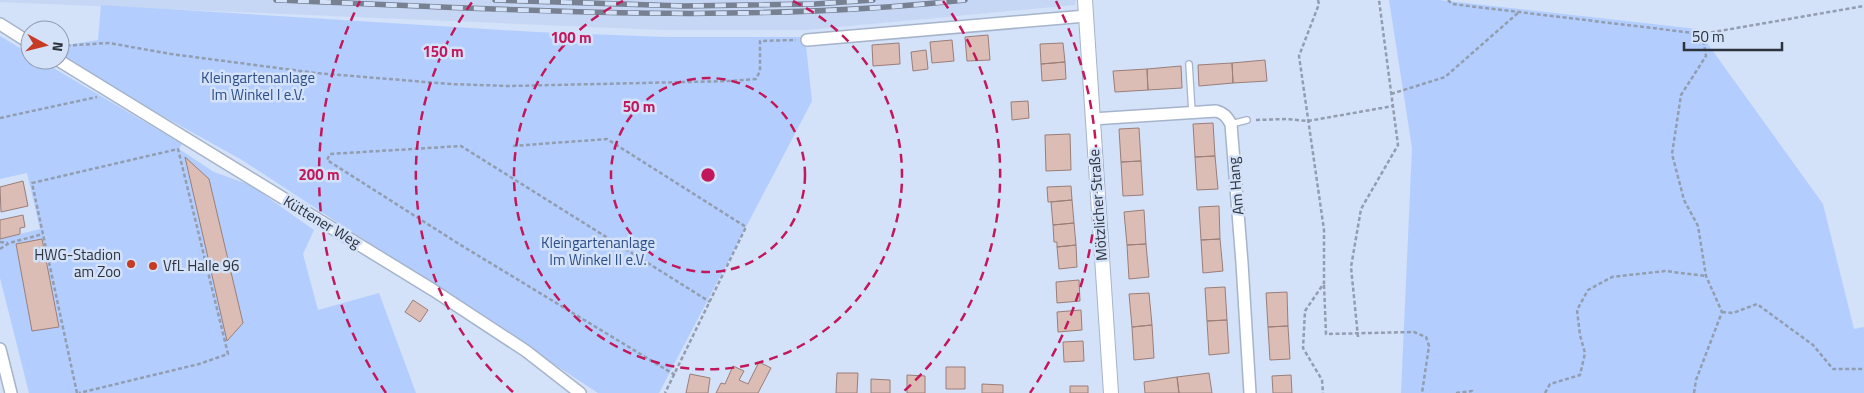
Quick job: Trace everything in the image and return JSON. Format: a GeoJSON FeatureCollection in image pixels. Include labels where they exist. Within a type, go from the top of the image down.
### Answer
{"type":"FeatureCollection","features":[{"type":"Feature","properties":{"kind":"street","name":"Mötzlicher Straße"},"geometry":{"type":"LineString","coordinates":[[1085,0],[1111,393]]}},
{"type":"Feature","properties":{"kind":"street"},"geometry":{"type":"LineString","coordinates":[[807,40],[1086,16]]}},
{"type":"Feature","properties":{"kind":"street"},"geometry":{"type":"LineString","coordinates":[[0,24],[20,37]]}},
{"type":"Feature","properties":{"kind":"street","name":"Küttener Weg"},"geometry":{"type":"LineString","coordinates":[[70,67],[433,290],[526,351],[580,393]]}},
{"type":"Feature","properties":{"kind":"street"},"geometry":{"type":"LineString","coordinates":[[1092,119],[1216,111],[1222,112],[1227,116],[1231,124]]}},
{"type":"Feature","properties":{"kind":"street","name":"Am Hang"},"geometry":{"type":"LineString","coordinates":[[1231,124],[1250,393]]}},
{"type":"Feature","properties":{"kind":"street"},"geometry":{"type":"LineString","coordinates":[[0,349],[11,393]]}},
{"type":"Feature","properties":{"kind":"lane"},"geometry":{"type":"LineString","coordinates":[[1189,64],[1192,112]]}},
{"type":"Feature","properties":{"kind":"lane"},"geometry":{"type":"LineString","coordinates":[[1231,124],[1247,120]]}},
{"type":"Feature","properties":{"kind":"path"},"geometry":{"type":"LineString","coordinates":[[1318,0],[1319,4],[1299,56],[1324,230],[1326,334],[1358,335],[1414,332],[1426,337],[1429,346],[1422,393]]}},
{"type":"Feature","properties":{"kind":"path"},"geometry":{"type":"LineString","coordinates":[[1358,335],[1351,267],[1361,210],[1398,145],[1379,0]]}},
{"type":"Feature","properties":{"kind":"path"},"geometry":{"type":"LineString","coordinates":[[1448,0],[1452,4],[1702,34],[1864,6]]}},
{"type":"Feature","properties":{"kind":"path"},"geometry":{"type":"LineString","coordinates":[[1391,94],[1444,77],[1519,12]]}},
{"type":"Feature","properties":{"kind":"path"},"geometry":{"type":"LineString","coordinates":[[1694,393],[1696,380],[1722,312],[1706,276],[1698,226],[1684,200],[1672,154],[1681,95],[1706,56],[1702,34]]}},
{"type":"Feature","properties":{"kind":"path"},"geometry":{"type":"LineString","coordinates":[[70,46],[109,44],[316,73],[450,84],[510,86],[756,79],[760,71],[760,41],[807,40]]}},
{"type":"Feature","properties":{"kind":"path"},"geometry":{"type":"LineString","coordinates":[[0,118],[101,96],[110,92]]}},
{"type":"Feature","properties":{"kind":"path"},"geometry":{"type":"LineString","coordinates":[[1247,120],[1286,119],[1308,121],[1393,106]]}},
{"type":"Feature","properties":{"kind":"path"},"geometry":{"type":"LineString","coordinates":[[513,146],[607,139],[746,227],[665,393]]}},
{"type":"Feature","properties":{"kind":"path"},"geometry":{"type":"LineString","coordinates":[[675,375],[467,249],[327,160],[330,154],[460,146],[710,302]]}},
{"type":"Feature","properties":{"kind":"path"},"geometry":{"type":"LineString","coordinates":[[178,149],[228,354],[199,364],[93,392],[78,393],[43,234],[32,183],[178,149]]}},
{"type":"Feature","properties":{"kind":"path"},"geometry":{"type":"LineString","coordinates":[[0,249],[9,243],[43,234]]}},
{"type":"Feature","properties":{"kind":"path"},"geometry":{"type":"LineString","coordinates":[[0,242],[9,243]]}},
{"type":"Feature","properties":{"kind":"path"},"geometry":{"type":"LineString","coordinates":[[1545,393],[1550,384],[1580,375],[1585,353],[1580,335],[1577,310],[1588,290],[1612,277],[1665,271],[1706,276]]}},
{"type":"Feature","properties":{"kind":"path"},"geometry":{"type":"LineString","coordinates":[[1323,393],[1322,380],[1303,348],[1305,311],[1324,283]]}},
{"type":"Feature","properties":{"kind":"path"},"geometry":{"type":"LineString","coordinates":[[1722,312],[1733,313],[1756,304],[1813,345],[1833,369],[1864,369]]}},
{"type":"Feature","properties":{"kind":"path"},"geometry":{"type":"LineString","coordinates":[[1456,393],[1472,391],[1474,393]]}},
{"type":"Feature","properties":{"kind":"shaded area"},"geometry":{"type":"Polygon","coordinates":[[[0,0],[1076,0],[1075,5],[806,30],[663,30],[0,2],[0,0]]]}},
{"type":"Feature","properties":{"kind":"green space"},"geometry":{"type":"Polygon","coordinates":[[[1389,0],[1439,0],[1697,29],[1823,204],[1854,329],[1864,327],[1864,393],[1401,393],[1412,148],[1389,0]]]}},
{"type":"Feature","properties":{"kind":"green space"},"geometry":{"type":"Polygon","coordinates":[[[101,5],[536,32],[665,37],[805,37],[812,101],[659,393],[598,393],[242,160],[70,65],[70,44],[98,40],[101,5]]]}},
{"type":"Feature","properties":{"kind":"green space","name":"VfL Halle 96"},"geometry":{"type":"Polygon","coordinates":[[[0,36],[20,48],[20,70],[57,70],[182,144],[179,149],[214,172],[250,185],[314,230],[303,254],[318,310],[379,293],[416,393],[29,393],[0,278],[0,239],[40,229],[27,173],[0,179],[0,36]]]}},
{"type":"Feature","properties":{"kind":"building"},"geometry":{"type":"Polygon","coordinates":[[[988,35],[990,60],[967,61],[965,37],[988,35]]]}},
{"type":"Feature","properties":{"kind":"building"},"geometry":{"type":"Polygon","coordinates":[[[952,40],[954,61],[932,63],[930,42],[952,40]]]}},
{"type":"Feature","properties":{"kind":"building"},"geometry":{"type":"Polygon","coordinates":[[[899,43],[900,64],[873,66],[872,45],[899,43]]]}},
{"type":"Feature","properties":{"kind":"building"},"geometry":{"type":"Polygon","coordinates":[[[1063,43],[1065,62],[1041,64],[1040,44],[1063,43]]]}},
{"type":"Feature","properties":{"kind":"building"},"geometry":{"type":"Polygon","coordinates":[[[926,50],[928,69],[913,71],[911,52],[926,50]]]}},
{"type":"Feature","properties":{"kind":"building"},"geometry":{"type":"Polygon","coordinates":[[[1265,60],[1267,81],[1233,83],[1232,63],[1265,60]]]}},
{"type":"Feature","properties":{"kind":"building"},"geometry":{"type":"Polygon","coordinates":[[[1065,62],[1066,79],[1042,81],[1041,64],[1065,62]]]}},
{"type":"Feature","properties":{"kind":"building"},"geometry":{"type":"Polygon","coordinates":[[[1232,63],[1233,83],[1199,86],[1198,65],[1232,63]]]}},
{"type":"Feature","properties":{"kind":"building"},"geometry":{"type":"Polygon","coordinates":[[[1181,66],[1182,88],[1148,90],[1147,69],[1181,66]]]}},
{"type":"Feature","properties":{"kind":"building"},"geometry":{"type":"Polygon","coordinates":[[[1147,69],[1148,90],[1115,92],[1113,71],[1147,69]]]}},
{"type":"Feature","properties":{"kind":"building"},"geometry":{"type":"Polygon","coordinates":[[[1028,101],[1029,118],[1012,120],[1011,102],[1028,101]]]}},
{"type":"Feature","properties":{"kind":"building"},"geometry":{"type":"Polygon","coordinates":[[[1213,123],[1215,156],[1195,157],[1193,124],[1213,123]]]}},
{"type":"Feature","properties":{"kind":"building"},"geometry":{"type":"Polygon","coordinates":[[[1139,128],[1141,161],[1121,162],[1119,129],[1139,128]]]}},
{"type":"Feature","properties":{"kind":"building"},"geometry":{"type":"Polygon","coordinates":[[[1070,134],[1071,170],[1046,171],[1045,135],[1070,134]]]}},
{"type":"Feature","properties":{"kind":"building"},"geometry":{"type":"Polygon","coordinates":[[[1215,156],[1218,189],[1197,190],[1195,157],[1215,156]]]}},
{"type":"Feature","properties":{"kind":"building"},"geometry":{"type":"Polygon","coordinates":[[[185,157],[209,179],[243,323],[227,341],[185,157]]]}},
{"type":"Feature","properties":{"kind":"building"},"geometry":{"type":"Polygon","coordinates":[[[1141,161],[1143,195],[1123,196],[1121,162],[1141,161]]]}},
{"type":"Feature","properties":{"kind":"building"},"geometry":{"type":"Polygon","coordinates":[[[23,181],[28,206],[1,212],[0,187],[23,181]]]}},
{"type":"Feature","properties":{"kind":"building"},"geometry":{"type":"Polygon","coordinates":[[[1071,186],[1072,200],[1048,202],[1047,187],[1071,186]]]}},
{"type":"Feature","properties":{"kind":"building"},"geometry":{"type":"Polygon","coordinates":[[[1072,200],[1074,223],[1053,225],[1051,202],[1072,200]]]}},
{"type":"Feature","properties":{"kind":"building"},"geometry":{"type":"Polygon","coordinates":[[[1219,206],[1220,239],[1201,240],[1199,207],[1219,206]]]}},
{"type":"Feature","properties":{"kind":"building"},"geometry":{"type":"Polygon","coordinates":[[[1144,210],[1146,244],[1127,245],[1124,212],[1144,210]]]}},
{"type":"Feature","properties":{"kind":"building"},"geometry":{"type":"Polygon","coordinates":[[[23,215],[25,227],[20,228],[20,234],[0,239],[0,220],[23,215]]]}},
{"type":"Feature","properties":{"kind":"building"},"geometry":{"type":"Polygon","coordinates":[[[1074,223],[1076,245],[1057,247],[1057,242],[1054,242],[1053,225],[1074,223]]]}},
{"type":"Feature","properties":{"kind":"building"},"geometry":{"type":"Polygon","coordinates":[[[42,239],[59,327],[32,331],[16,244],[42,239]]]}},
{"type":"Feature","properties":{"kind":"building"},"geometry":{"type":"Polygon","coordinates":[[[1220,239],[1223,271],[1203,273],[1201,240],[1220,239]]]}},
{"type":"Feature","properties":{"kind":"building"},"geometry":{"type":"Polygon","coordinates":[[[1146,244],[1149,277],[1129,279],[1127,245],[1146,244]]]}},
{"type":"Feature","properties":{"kind":"building"},"geometry":{"type":"Polygon","coordinates":[[[1076,245],[1077,267],[1059,269],[1057,247],[1076,245]]]}},
{"type":"Feature","properties":{"kind":"building"},"geometry":{"type":"Polygon","coordinates":[[[1079,280],[1080,301],[1057,303],[1056,282],[1079,280]]]}},
{"type":"Feature","properties":{"kind":"building"},"geometry":{"type":"Polygon","coordinates":[[[1225,287],[1227,320],[1207,321],[1205,288],[1225,287]]]}},
{"type":"Feature","properties":{"kind":"building"},"geometry":{"type":"Polygon","coordinates":[[[1287,292],[1288,326],[1268,327],[1266,293],[1287,292]]]}},
{"type":"Feature","properties":{"kind":"building"},"geometry":{"type":"Polygon","coordinates":[[[1149,293],[1152,325],[1132,327],[1129,294],[1149,293]]]}},
{"type":"Feature","properties":{"kind":"building"},"geometry":{"type":"Polygon","coordinates":[[[413,300],[428,310],[420,322],[405,312],[413,300]]]}},
{"type":"Feature","properties":{"kind":"building"},"geometry":{"type":"Polygon","coordinates":[[[1081,310],[1082,330],[1058,332],[1057,312],[1081,310]]]}},
{"type":"Feature","properties":{"kind":"building"},"geometry":{"type":"Polygon","coordinates":[[[1227,320],[1229,353],[1209,355],[1207,321],[1227,320]]]}},
{"type":"Feature","properties":{"kind":"building"},"geometry":{"type":"Polygon","coordinates":[[[1152,325],[1154,358],[1134,360],[1132,327],[1152,325]]]}},
{"type":"Feature","properties":{"kind":"building"},"geometry":{"type":"Polygon","coordinates":[[[1288,326],[1290,359],[1270,360],[1268,327],[1288,326]]]}},
{"type":"Feature","properties":{"kind":"building"},"geometry":{"type":"Polygon","coordinates":[[[1083,341],[1084,361],[1064,362],[1063,342],[1083,341]]]}},
{"type":"Feature","properties":{"kind":"building"},"geometry":{"type":"Polygon","coordinates":[[[759,362],[771,368],[758,393],[716,393],[721,383],[725,384],[733,366],[744,371],[739,380],[748,384],[759,362]]]}},
{"type":"Feature","properties":{"kind":"building"},"geometry":{"type":"Polygon","coordinates":[[[946,367],[965,367],[965,389],[946,389],[946,367]]]}},
{"type":"Feature","properties":{"kind":"building"},"geometry":{"type":"Polygon","coordinates":[[[837,373],[858,373],[857,393],[836,393],[837,373]]]}},
{"type":"Feature","properties":{"kind":"building"},"geometry":{"type":"Polygon","coordinates":[[[1209,373],[1212,393],[1179,393],[1177,377],[1209,373]]]}},
{"type":"Feature","properties":{"kind":"building"},"geometry":{"type":"Polygon","coordinates":[[[690,374],[710,378],[708,393],[686,393],[690,374]]]}},
{"type":"Feature","properties":{"kind":"building"},"geometry":{"type":"Polygon","coordinates":[[[907,375],[925,376],[925,393],[907,393],[907,375]]]}},
{"type":"Feature","properties":{"kind":"building"},"geometry":{"type":"Polygon","coordinates":[[[1291,375],[1292,393],[1273,393],[1272,376],[1291,375]]]}},
{"type":"Feature","properties":{"kind":"building"},"geometry":{"type":"Polygon","coordinates":[[[1177,377],[1179,393],[1145,393],[1144,382],[1177,377]]]}},
{"type":"Feature","properties":{"kind":"building"},"geometry":{"type":"Polygon","coordinates":[[[871,379],[890,380],[890,393],[871,393],[871,379]]]}},
{"type":"Feature","properties":{"kind":"building"},"geometry":{"type":"Polygon","coordinates":[[[982,384],[1003,385],[1003,393],[982,393],[982,384]]]}},
{"type":"Feature","properties":{"kind":"building"},"geometry":{"type":"Polygon","coordinates":[[[1070,386],[1088,386],[1088,393],[1070,393],[1070,386]]]}},
{"type":"Feature","properties":{"kind":"railway"},"geometry":{"type":"LineString","coordinates":[[276,0],[620,13],[793,12],[879,8],[965,0]]}},
{"type":"Feature","properties":{"kind":"railway"},"geometry":{"type":"LineString","coordinates":[[495,0],[684,6],[815,4],[873,0]]}},
{"type":"Feature","properties":{"kind":"place","name":"HWG-Stadion am Zoo"},"geometry":{"type":"Point","coordinates":[131,264]}},
{"type":"Feature","properties":{"kind":"place","name":"VfL Halle 96"},"geometry":{"type":"Point","coordinates":[153,266]}},
{"type":"Feature","properties":{"kind":"park label","name":"Kleingartenanlage Im Winkel I e.V."},"geometry":{"type":"Point","coordinates":[258,86]}},
{"type":"Feature","properties":{"kind":"park label","name":"Kleingartenanlage Im Winkel II e.V."},"geometry":{"type":"Point","coordinates":[598,252]}}]}
